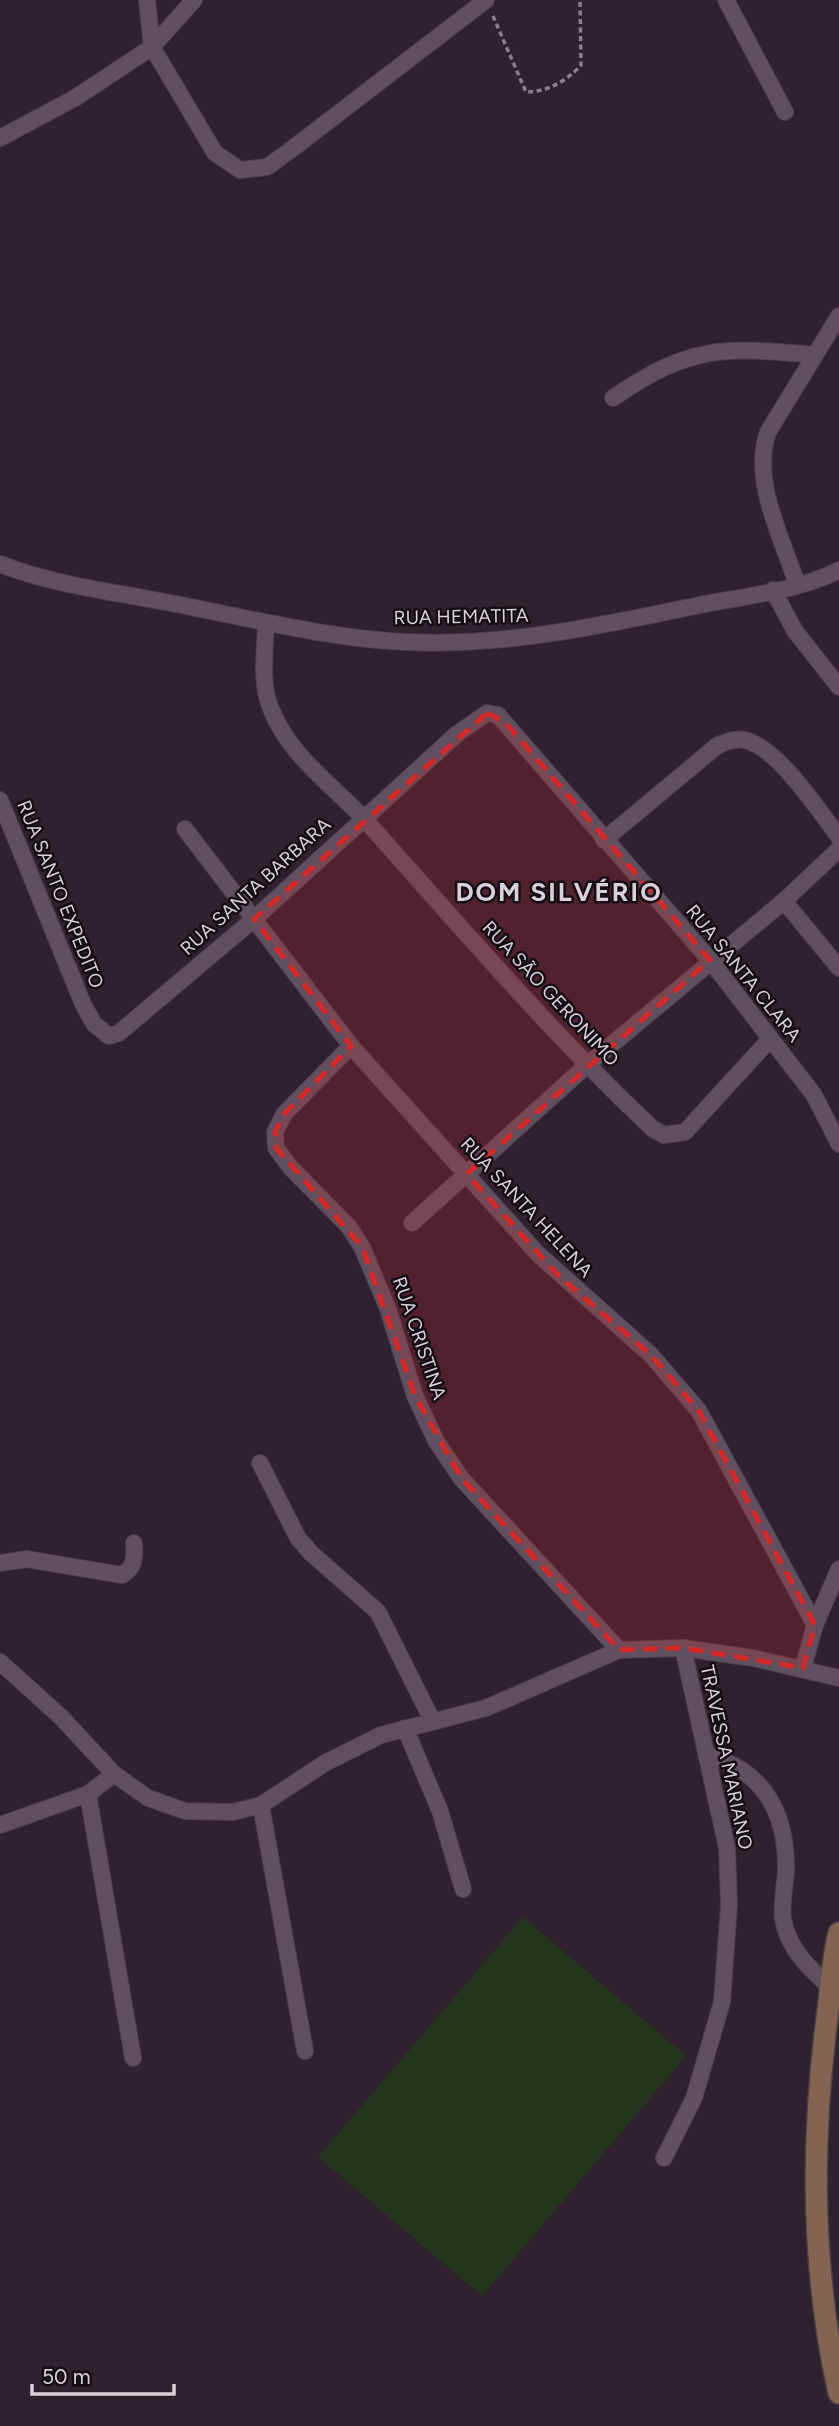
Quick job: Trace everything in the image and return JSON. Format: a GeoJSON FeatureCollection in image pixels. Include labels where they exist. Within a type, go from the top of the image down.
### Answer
{"type":"FeatureCollection","features":[{"type":"Feature","properties":{"kind":"main road"},"geometry":{"type":"LineString","coordinates":[[839,1933],[818,2108],[815,2204],[818,2261],[828,2346],[839,2393]]}},
{"type":"Feature","properties":{"kind":"street"},"geometry":{"type":"LineString","coordinates":[[147,0],[152,47],[215,153],[240,170],[267,167],[487,1]]}},
{"type":"Feature","properties":{"kind":"street"},"geometry":{"type":"LineString","coordinates":[[0,138],[75,98],[152,47],[194,0]]}},
{"type":"Feature","properties":{"kind":"street"},"geometry":{"type":"LineString","coordinates":[[726,0],[785,112]]}},
{"type":"Feature","properties":{"kind":"street"},"geometry":{"type":"LineString","coordinates":[[797,584],[768,494],[762,449],[768,432],[839,316]]}},
{"type":"Feature","properties":{"kind":"street"},"geometry":{"type":"LineString","coordinates":[[613,398],[687,357],[720,349],[815,355]]}},
{"type":"Feature","properties":{"kind":"street","name":"RUA HEMATITA"},"geometry":{"type":"LineString","coordinates":[[0,564],[74,587],[166,602],[267,625],[407,642],[519,638],[587,629],[773,590],[839,570]]}},
{"type":"Feature","properties":{"kind":"street"},"geometry":{"type":"LineString","coordinates":[[773,590],[796,631],[839,687]]}},
{"type":"Feature","properties":{"kind":"street","name":"RUA SÃO GERONIMO"},"geometry":{"type":"LineString","coordinates":[[267,625],[264,679],[270,708],[285,736],[310,768],[363,817],[587,1065],[638,1115],[664,1135],[685,1132],[770,1039]]}},
{"type":"Feature","properties":{"kind":"street","name":"RUA SANTA CLARA"},"geometry":{"type":"LineString","coordinates":[[457,734],[487,713],[498,715],[710,960],[814,1095],[839,1144]]}},
{"type":"Feature","properties":{"kind":"street","name":"RUA SANTA BARBARA"},"geometry":{"type":"LineString","coordinates":[[83,1004],[102,1032],[109,1036],[119,1033],[254,919],[457,734]]}},
{"type":"Feature","properties":{"kind":"street"},"geometry":{"type":"LineString","coordinates":[[604,839],[718,745],[733,739],[747,740],[780,765],[839,837]]}},
{"type":"Feature","properties":{"kind":"street","name":"RUA SANTO EXPEDITO"},"geometry":{"type":"LineString","coordinates":[[0,800],[83,1004]]}},
{"type":"Feature","properties":{"kind":"street","name":"RUA SANTA HELENA"},"geometry":{"type":"LineString","coordinates":[[185,829],[351,1046],[552,1268],[651,1355],[699,1411],[815,1625]]}},
{"type":"Feature","properties":{"kind":"street"},"geometry":{"type":"LineString","coordinates":[[412,1223],[587,1065],[784,901],[839,849]]}},
{"type":"Feature","properties":{"kind":"street"},"geometry":{"type":"LineString","coordinates":[[784,901],[839,968]]}},
{"type":"Feature","properties":{"kind":"street","name":"RUA CRISTINA"},"geometry":{"type":"LineString","coordinates":[[351,1046],[284,1114],[275,1132],[276,1148],[290,1167],[332,1208],[362,1247],[388,1309],[415,1396],[436,1441],[461,1478],[619,1650]]}},
{"type":"Feature","properties":{"kind":"street"},"geometry":{"type":"LineString","coordinates":[[260,1463],[298,1538],[311,1553],[378,1612],[433,1722]]}},
{"type":"Feature","properties":{"kind":"street"},"geometry":{"type":"LineString","coordinates":[[0,1563],[27,1559],[122,1574],[130,1570],[135,1559],[134,1543]]}},
{"type":"Feature","properties":{"kind":"street"},"geometry":{"type":"LineString","coordinates":[[803,1668],[815,1625],[839,1569]]}},
{"type":"Feature","properties":{"kind":"street"},"geometry":{"type":"LineString","coordinates":[[0,1662],[61,1717],[114,1774],[148,1798],[185,1811],[233,1812],[261,1805],[326,1763],[382,1735],[486,1709],[619,1650],[683,1648],[803,1668],[839,1678]]}},
{"type":"Feature","properties":{"kind":"street","name":"TRAVESSA MARIANO"},"geometry":{"type":"LineString","coordinates":[[664,2158],[694,2098],[722,2002],[729,1905],[727,1848],[683,1648]]}},
{"type":"Feature","properties":{"kind":"street"},"geometry":{"type":"LineString","coordinates":[[405,1728],[440,1811],[463,1889]]}},
{"type":"Feature","properties":{"kind":"street"},"geometry":{"type":"LineString","coordinates":[[706,1755],[729,1761],[760,1785],[780,1816],[786,1867],[783,1919],[802,1962],[831,1988]]}},
{"type":"Feature","properties":{"kind":"street"},"geometry":{"type":"LineString","coordinates":[[0,1825],[88,1794],[114,1774]]}},
{"type":"Feature","properties":{"kind":"street"},"geometry":{"type":"LineString","coordinates":[[88,1794],[133,2058]]}},
{"type":"Feature","properties":{"kind":"street"},"geometry":{"type":"LineString","coordinates":[[261,1805],[305,2050]]}},
{"type":"Feature","properties":{"kind":"path"},"geometry":{"type":"LineString","coordinates":[[487,1],[526,92],[538,92],[570,77],[581,65],[580,0]]}},
{"type":"Feature","properties":{"kind":"highlighted area"},"geometry":{"type":"Polygon","coordinates":[[[487,713],[505,722],[710,960],[467,1174],[559,1276],[651,1355],[699,1411],[815,1625],[803,1668],[683,1648],[619,1650],[461,1478],[415,1396],[362,1247],[276,1148],[275,1132],[284,1114],[351,1046],[254,919],[487,713]]]}},
{"type":"Feature","properties":{"kind":"green space"},"geometry":{"type":"Polygon","coordinates":[[[523,1917],[686,2056],[482,2296],[318,2157],[523,1917]]]}},
{"type":"Feature","properties":{"kind":"district","name":"DOM SILVÉRIO"},"geometry":{"type":"Point","coordinates":[559,892]}}]}
